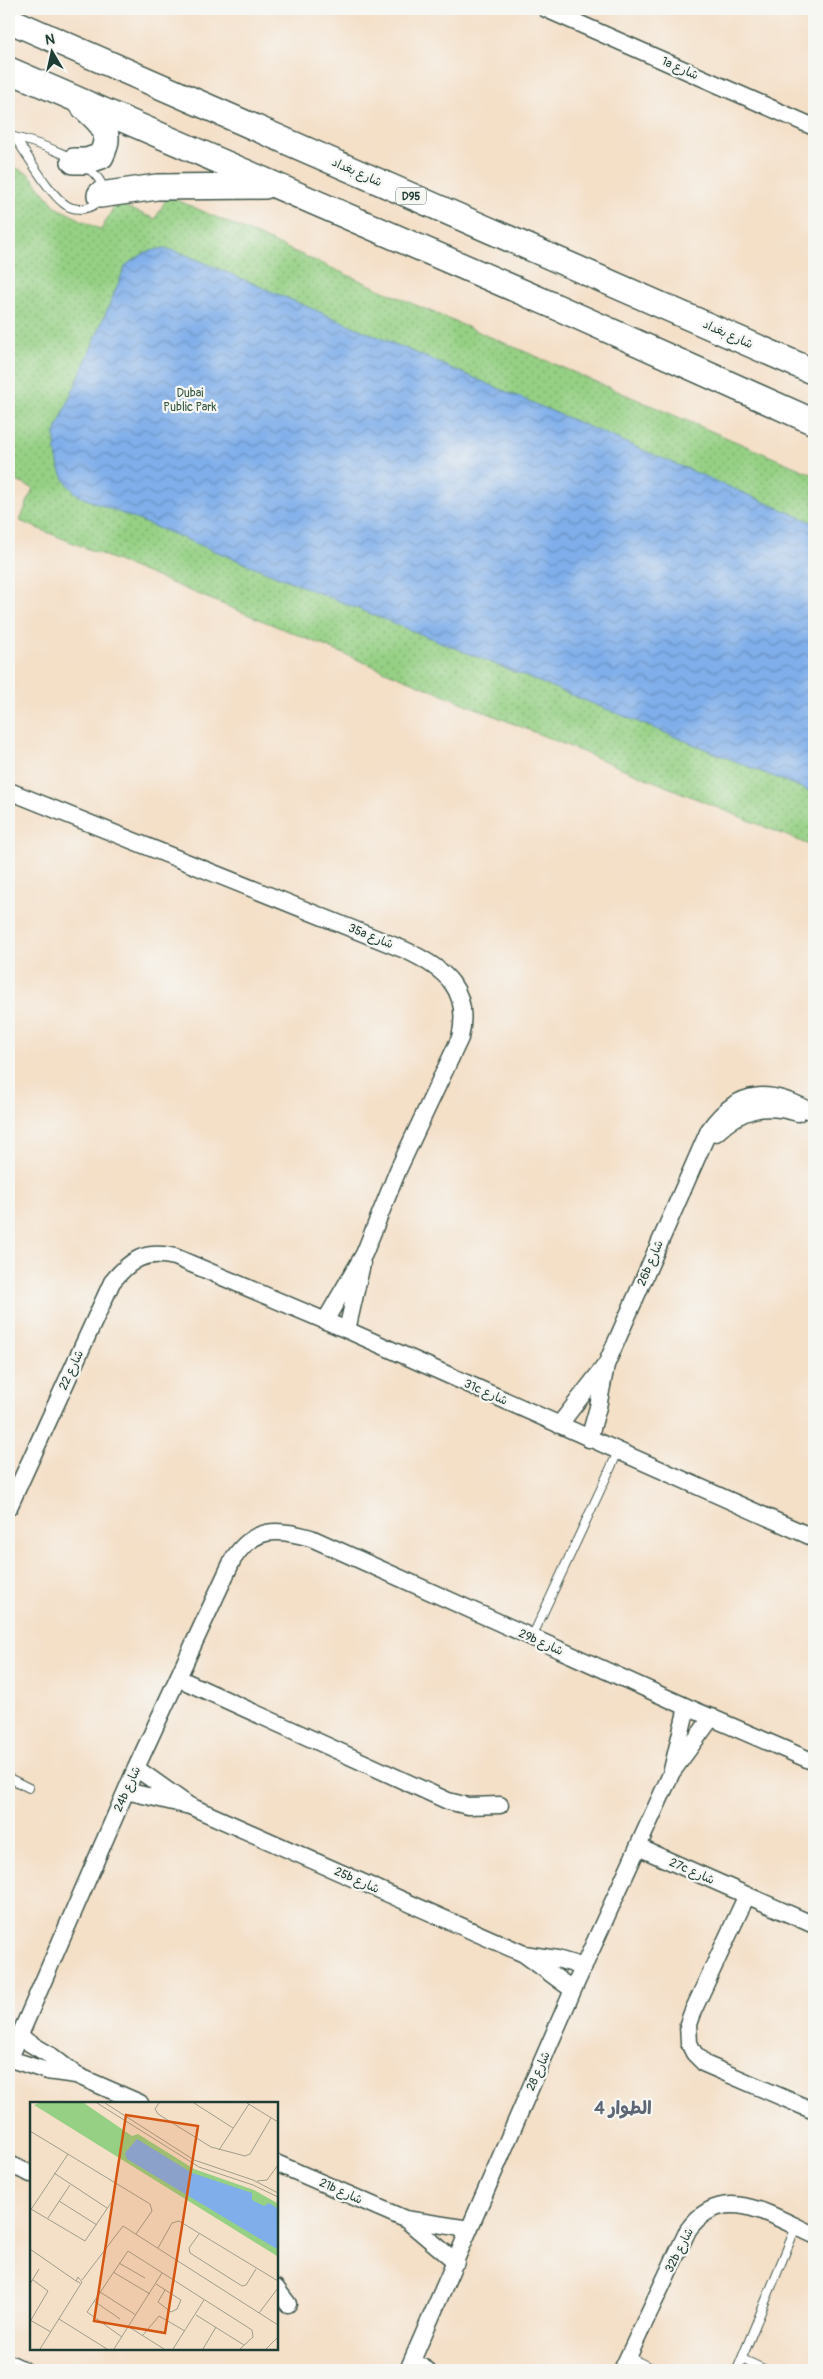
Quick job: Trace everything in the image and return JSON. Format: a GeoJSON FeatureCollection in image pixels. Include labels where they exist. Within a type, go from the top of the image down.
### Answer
{"type":"FeatureCollection","features":[{"type":"Feature","properties":{"kind":"main road","name":"شارع بغداد"},"geometry":{"type":"LineString","coordinates":[[20,24],[814,372]]}},
{"type":"Feature","properties":{"kind":"main road"},"geometry":{"type":"LineString","coordinates":[[9,70],[559,308],[814,422]]}},
{"type":"Feature","properties":{"kind":"main road"},"geometry":{"type":"LineString","coordinates":[[74,161],[88,160],[101,156],[107,144],[107,134],[98,119],[75,99]]}},
{"type":"Feature","properties":{"kind":"main road"},"geometry":{"type":"LineString","coordinates":[[100,195],[157,187],[275,185]]}},
{"type":"Feature","properties":{"kind":"street","name":"1a شارع"},"geometry":{"type":"LineString","coordinates":[[546,9],[814,127]]}},
{"type":"Feature","properties":{"kind":"street"},"geometry":{"type":"LineString","coordinates":[[9,13],[20,24]]}},
{"type":"Feature","properties":{"kind":"street","name":"35a شارع"},"geometry":{"type":"LineString","coordinates":[[9,791],[405,950],[429,961],[449,977],[463,1007],[464,1024],[460,1038],[398,1170],[364,1254],[325,1321]]}},
{"type":"Feature","properties":{"kind":"street","name":"26b شارع"},"geometry":{"type":"LineString","coordinates":[[589,1439],[598,1407],[606,1365],[694,1160],[714,1122],[720,1114],[736,1102],[758,1096],[778,1097],[814,1113]]}},
{"type":"Feature","properties":{"kind":"street","name":"26b شارع"},"geometry":{"type":"LineString","coordinates":[[694,1160],[729,1121],[744,1112],[759,1108],[778,1109],[814,1118]]}},
{"type":"Feature","properties":{"kind":"street","name":"31c شارع"},"geometry":{"type":"LineString","coordinates":[[156,1254],[176,1257],[347,1330],[814,1538]]}},
{"type":"Feature","properties":{"kind":"street","name":"شارع 22"},"geometry":{"type":"LineString","coordinates":[[9,1507],[112,1282],[131,1262],[140,1257],[156,1254]]}},
{"type":"Feature","properties":{"kind":"street","name":"35a شارع"},"geometry":{"type":"LineString","coordinates":[[347,1330],[364,1254]]}},
{"type":"Feature","properties":{"kind":"street","name":"26b شارع"},"geometry":{"type":"LineString","coordinates":[[559,1425],[606,1365]]}},
{"type":"Feature","properties":{"kind":"street","name":"29b شارع"},"geometry":{"type":"LineString","coordinates":[[265,1532],[297,1534],[311,1538],[814,1762]]}},
{"type":"Feature","properties":{"kind":"street","name":"24b شارع"},"geometry":{"type":"LineString","coordinates":[[9,2060],[136,1768],[233,1559],[242,1546],[253,1537],[265,1532]]}},
{"type":"Feature","properties":{"kind":"street"},"geometry":{"type":"LineString","coordinates":[[178,1678],[448,1801],[468,1806],[500,1804]]}},
{"type":"Feature","properties":{"kind":"street","name":"شارع 28"},"geometry":{"type":"LineString","coordinates":[[410,2366],[573,1990],[671,1774],[687,1707]]}},
{"type":"Feature","properties":{"kind":"street","name":"شارع 28"},"geometry":{"type":"LineString","coordinates":[[671,1774],[692,1748],[712,1717]]}},
{"type":"Feature","properties":{"kind":"street","name":"25b شارع"},"geometry":{"type":"LineString","coordinates":[[136,1768],[190,1806]]}},
{"type":"Feature","properties":{"kind":"street","name":"25b شارع"},"geometry":{"type":"LineString","coordinates":[[126,1791],[190,1806],[524,1954],[573,1990]]}},
{"type":"Feature","properties":{"kind":"street","name":"27c شارع"},"geometry":{"type":"LineString","coordinates":[[638,1847],[814,1925]]}},
{"type":"Feature","properties":{"kind":"street"},"geometry":{"type":"LineString","coordinates":[[746,1895],[698,1997],[695,2026],[698,2042],[709,2059],[734,2076],[814,2111]]}},
{"type":"Feature","properties":{"kind":"street","name":"25b شارع"},"geometry":{"type":"LineString","coordinates":[[524,1954],[551,1958],[584,1967]]}},
{"type":"Feature","properties":{"kind":"street"},"geometry":{"type":"LineString","coordinates":[[18,2037],[53,2057],[76,2074],[138,2102]]}},
{"type":"Feature","properties":{"kind":"street"},"geometry":{"type":"LineString","coordinates":[[9,2060],[47,2071],[76,2074]]}},
{"type":"Feature","properties":{"kind":"street"},"geometry":{"type":"LineString","coordinates":[[9,2164],[30,2174]]}},
{"type":"Feature","properties":{"kind":"street","name":"21b شارع"},"geometry":{"type":"LineString","coordinates":[[278,2164],[405,2220],[456,2262]]}},
{"type":"Feature","properties":{"kind":"street","name":"32b شارع"},"geometry":{"type":"LineString","coordinates":[[625,2364],[688,2230],[697,2218],[709,2209],[723,2204],[738,2204],[814,2235]]}},
{"type":"Feature","properties":{"kind":"street","name":"21b شارع"},"geometry":{"type":"LineString","coordinates":[[405,2220],[469,2229]]}},
{"type":"Feature","properties":{"kind":"street"},"geometry":{"type":"LineString","coordinates":[[278,2291],[288,2304]]}},
{"type":"Feature","properties":{"kind":"street"},"geometry":{"type":"LineString","coordinates":[[9,2363],[24,2370]]}},
{"type":"Feature","properties":{"kind":"street"},"geometry":{"type":"LineString","coordinates":[[410,2366],[427,2370]]}},
{"type":"Feature","properties":{"kind":"lane"},"geometry":{"type":"LineString","coordinates":[[11,136],[38,144],[74,161],[98,177],[101,183],[100,195],[95,205],[85,209],[66,205],[11,136]]}},
{"type":"Feature","properties":{"kind":"lane"},"geometry":{"type":"LineString","coordinates":[[532,1637],[618,1452]]}},
{"type":"Feature","properties":{"kind":"lane"},"geometry":{"type":"LineString","coordinates":[[9,1778],[29,1788]]}},
{"type":"Feature","properties":{"kind":"lane"},"geometry":{"type":"LineString","coordinates":[[737,2370],[796,2227]]}},
{"type":"Feature","properties":{"kind":"lane"},"geometry":{"type":"LineString","coordinates":[[742,2359],[766,2370]]}},
{"type":"Feature","properties":{"kind":"lane"},"geometry":{"type":"LineString","coordinates":[[625,2364],[656,2370]]}},
{"type":"Feature","properties":{"kind":"green space","name":"Dubai Public Park"},"geometry":{"type":"Polygon","coordinates":[[[9,165],[29,174],[56,207],[101,230],[116,203],[155,219],[168,196],[418,306],[814,475],[814,847],[20,521],[33,488],[9,478],[9,165]]]}},
{"type":"Feature","properties":{"kind":"water","name":"Dubai Public Park"},"geometry":{"type":"Polygon","coordinates":[[[164,248],[184,254],[814,523],[814,793],[81,497],[63,477],[57,460],[55,433],[126,265],[146,252],[164,248]]]}},
{"type":"Feature","properties":{"kind":"district","name":"الطوار 4"},"geometry":{"type":"Point","coordinates":[623,2108]}}]}
